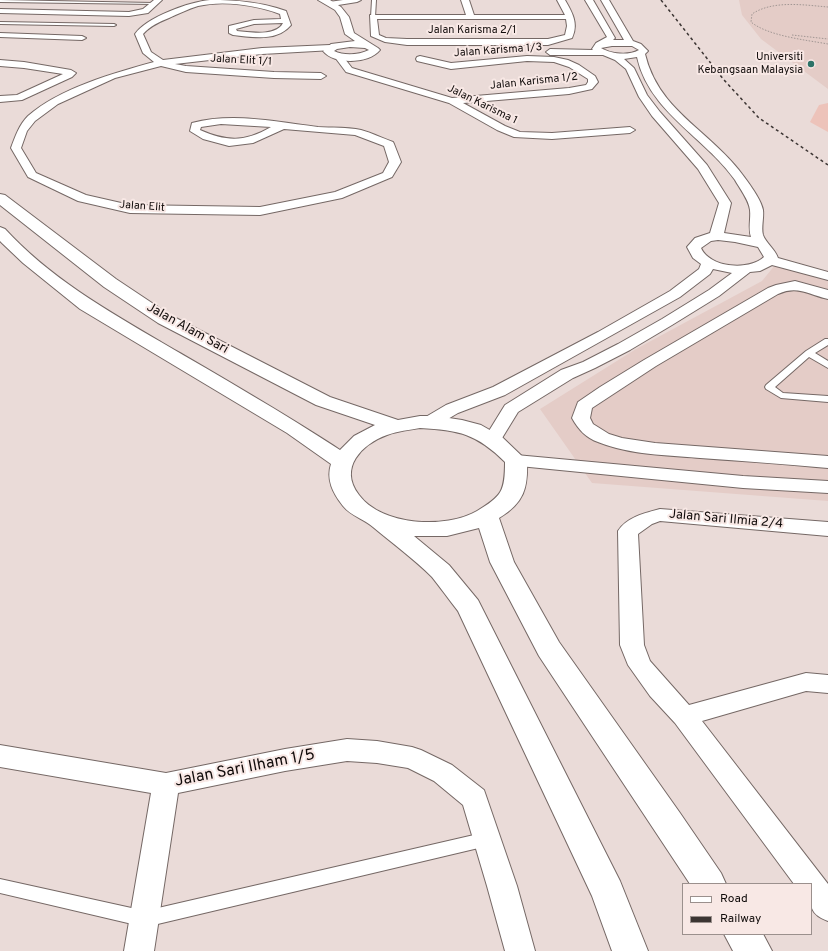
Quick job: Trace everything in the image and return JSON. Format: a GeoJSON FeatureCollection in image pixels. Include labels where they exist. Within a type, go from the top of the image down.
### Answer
{"type":"FeatureCollection","features":[{"type":"Feature","properties":{"kind":"street"},"geometry":{"type":"LineString","coordinates":[[329,1],[357,0]]}},
{"type":"Feature","properties":{"kind":"street"},"geometry":{"type":"LineString","coordinates":[[465,0],[471,17]]}},
{"type":"Feature","properties":{"kind":"street"},"geometry":{"type":"LineString","coordinates":[[373,17],[570,17],[561,0]]}},
{"type":"Feature","properties":{"kind":"street"},"geometry":{"type":"LineString","coordinates":[[589,0],[611,38],[603,49]]}},
{"type":"Feature","properties":{"kind":"street"},"geometry":{"type":"LineString","coordinates":[[605,0],[630,44]]}},
{"type":"Feature","properties":{"kind":"street"},"geometry":{"type":"LineString","coordinates":[[0,10],[13,1]]}},
{"type":"Feature","properties":{"kind":"street"},"geometry":{"type":"LineString","coordinates":[[329,1],[344,14],[350,34],[374,49]]}},
{"type":"Feature","properties":{"kind":"street"},"geometry":{"type":"LineString","coordinates":[[0,10],[138,13],[145,11],[156,2]]}},
{"type":"Feature","properties":{"kind":"street"},"geometry":{"type":"LineString","coordinates":[[161,63],[147,53],[139,34],[141,30],[156,20],[193,5],[212,2],[250,3],[271,7],[283,13],[287,25],[283,30],[273,33],[233,32],[232,28],[254,22],[285,21]]}},
{"type":"Feature","properties":{"kind":"street","name":"Jalan Karisma 2/1"},"geometry":{"type":"LineString","coordinates":[[373,17],[375,36],[385,40],[548,42],[569,36],[572,23],[570,17]]}},
{"type":"Feature","properties":{"kind":"street"},"geometry":{"type":"LineString","coordinates":[[333,51],[350,34]]}},
{"type":"Feature","properties":{"kind":"street"},"geometry":{"type":"LineString","coordinates":[[0,35],[82,38]]}},
{"type":"Feature","properties":{"kind":"street"},"geometry":{"type":"LineString","coordinates":[[333,51],[350,44],[374,49],[560,47],[603,49],[627,55],[641,53]]}},
{"type":"Feature","properties":{"kind":"street"},"geometry":{"type":"LineString","coordinates":[[509,52],[603,49],[630,44],[641,47],[644,51],[641,53],[642,61],[664,102],[732,169],[756,207],[756,233],[761,244],[770,252],[770,260]]}},
{"type":"Feature","properties":{"kind":"street"},"geometry":{"type":"LineString","coordinates":[[333,51],[360,56],[374,49]]}},
{"type":"Feature","properties":{"kind":"street"},"geometry":{"type":"LineString","coordinates":[[603,49],[618,58],[630,68],[642,95],[656,114],[703,167],[725,203],[716,237]]}},
{"type":"Feature","properties":{"kind":"street","name":"Jalan Elit"},"geometry":{"type":"LineString","coordinates":[[281,126],[268,134],[246,142],[223,142],[209,138],[195,131],[196,125],[204,122],[222,121],[281,126],[359,133],[388,144],[395,162],[388,175],[338,195],[260,211],[130,209],[82,198],[32,175],[16,148],[22,131],[31,120],[55,102],[112,76],[161,63],[233,54],[333,51]]}},
{"type":"Feature","properties":{"kind":"street","name":"Jalan Karisma 1"},"geometry":{"type":"LineString","coordinates":[[333,51],[349,70],[452,101],[501,128],[518,135],[552,136],[630,130]]}},
{"type":"Feature","properties":{"kind":"street"},"geometry":{"type":"LineString","coordinates":[[413,51],[429,51]]}},
{"type":"Feature","properties":{"kind":"street","name":"Jalan Karisma 1"},"geometry":{"type":"LineString","coordinates":[[360,56],[360,65],[375,78]]}},
{"type":"Feature","properties":{"kind":"street","name":"Jalan Karisma 1/3"},"geometry":{"type":"LineString","coordinates":[[420,59],[455,66],[516,60],[555,60]]}},
{"type":"Feature","properties":{"kind":"street","name":"Jalan Karisma 1/2"},"geometry":{"type":"LineString","coordinates":[[452,101],[569,92],[589,87],[593,82],[592,78],[578,68],[565,62],[555,60]]}},
{"type":"Feature","properties":{"kind":"street","name":"Jalan Elit 1/1"},"geometry":{"type":"LineString","coordinates":[[161,63],[186,69],[267,75],[321,76]]}},
{"type":"Feature","properties":{"kind":"street"},"geometry":{"type":"LineString","coordinates":[[0,64],[24,65],[71,73],[26,96],[0,100]]}},
{"type":"Feature","properties":{"kind":"street","name":"Jalan Alam Sari"},"geometry":{"type":"LineString","coordinates":[[0,198],[110,283],[164,319],[323,401],[394,425]]}},
{"type":"Feature","properties":{"kind":"street"},"geometry":{"type":"LineString","coordinates":[[0,232],[28,258],[86,305],[294,429],[342,461]]}},
{"type":"Feature","properties":{"kind":"street"},"geometry":{"type":"LineString","coordinates":[[761,244],[730,237],[716,237],[704,239],[697,243],[694,247],[694,252],[698,257],[708,263],[731,269],[760,267],[770,260]]}},
{"type":"Feature","properties":{"kind":"street"},"geometry":{"type":"LineString","coordinates":[[0,255],[28,258]]}},
{"type":"Feature","properties":{"kind":"street"},"geometry":{"type":"LineString","coordinates":[[770,260],[828,276]]}},
{"type":"Feature","properties":{"kind":"street"},"geometry":{"type":"LineString","coordinates":[[430,422],[452,409],[486,398],[668,298],[705,271],[708,263]]}},
{"type":"Feature","properties":{"kind":"street"},"geometry":{"type":"LineString","coordinates":[[492,439],[511,409],[568,374],[628,345],[714,293],[746,269]]}},
{"type":"Feature","properties":{"kind":"street"},"geometry":{"type":"LineString","coordinates":[[828,295],[793,285],[777,289],[612,385],[584,406],[581,418],[586,427],[603,438],[619,443],[655,449],[828,462]]}},
{"type":"Feature","properties":{"kind":"street"},"geometry":{"type":"LineString","coordinates":[[628,345],[657,358]]}},
{"type":"Feature","properties":{"kind":"street"},"geometry":{"type":"LineString","coordinates":[[630,951],[608,892],[469,607],[440,571],[380,520],[359,508],[345,494],[340,477],[342,461],[354,446],[371,434],[394,425],[430,422],[446,423],[471,428],[492,439],[516,461],[743,482],[828,487]]}},
{"type":"Feature","properties":{"kind":"street"},"geometry":{"type":"LineString","coordinates":[[738,456],[743,482]]}},
{"type":"Feature","properties":{"kind":"street"},"geometry":{"type":"LineString","coordinates":[[380,520],[406,528],[435,529],[462,526],[487,517],[505,503],[515,486],[516,461]]}},
{"type":"Feature","properties":{"kind":"street","name":"Jalan Sari Ilmia 2/4"},"geometry":{"type":"LineString","coordinates":[[684,716],[659,689],[640,665],[632,645],[628,531],[645,519],[660,514],[828,528]]}},
{"type":"Feature","properties":{"kind":"street"},"geometry":{"type":"LineString","coordinates":[[487,517],[502,562],[549,649],[669,823],[708,883]]}},
{"type":"Feature","properties":{"kind":"street"},"geometry":{"type":"LineString","coordinates":[[810,883],[684,716],[806,682],[828,684]]}},
{"type":"Feature","properties":{"kind":"street","name":"Jalan Sari Ilham 1/5"},"geometry":{"type":"LineString","coordinates":[[0,756],[166,784],[285,760],[347,750],[377,752],[412,758],[443,773],[474,798],[488,838],[520,951]]}},
{"type":"Feature","properties":{"kind":"street"},"geometry":{"type":"LineString","coordinates":[[139,951],[166,784]]}},
{"type":"Feature","properties":{"kind":"street"},"geometry":{"type":"LineString","coordinates":[[812,885],[828,907]]}},
{"type":"Feature","properties":{"kind":"street"},"geometry":{"type":"LineString","coordinates":[[743,935],[754,951]]}},
{"type":"Feature","properties":{"kind":"lane"},"geometry":{"type":"LineString","coordinates":[[373,17],[374,0]]}},
{"type":"Feature","properties":{"kind":"lane"},"geometry":{"type":"LineString","coordinates":[[0,1],[156,2]]}},
{"type":"Feature","properties":{"kind":"lane"},"geometry":{"type":"LineString","coordinates":[[0,23],[114,25]]}},
{"type":"Feature","properties":{"kind":"lane"},"geometry":{"type":"LineString","coordinates":[[828,341],[809,353],[769,387],[781,396],[828,399]]}},
{"type":"Feature","properties":{"kind":"lane"},"geometry":{"type":"LineString","coordinates":[[809,353],[828,365]]}},
{"type":"Feature","properties":{"kind":"lane"},"geometry":{"type":"LineString","coordinates":[[0,886],[145,919],[488,838]]}},
{"type":"Feature","properties":{"kind":"path"},"geometry":{"type":"LineString","coordinates":[[828,7],[768,7],[752,14],[751,22],[756,27],[828,44]]}},
{"type":"Feature","properties":{"kind":"path"},"geometry":{"type":"LineString","coordinates":[[783,34],[828,39]]}},
{"type":"Feature","properties":{"kind":"shaded area","name":"Universiti Kebangsaan Malaysia"},"geometry":{"type":"Polygon","coordinates":[[[739,0],[828,0],[828,89],[761,39],[742,15],[739,0]]]}},
{"type":"Feature","properties":{"kind":"shaded area"},"geometry":{"type":"Polygon","coordinates":[[[828,103],[828,132],[810,122],[819,105],[828,103]]]}},
{"type":"Feature","properties":{"kind":"shaded area"},"geometry":{"type":"Polygon","coordinates":[[[775,265],[828,281],[828,501],[592,483],[540,409],[636,349],[762,281],[775,265]]]}},
{"type":"Feature","properties":{"kind":"railway"},"geometry":{"type":"LineString","coordinates":[[661,0],[724,80],[759,118],[828,165]]}},
{"type":"Feature","properties":{"kind":"place","name":"Universiti Kebangsaan Malaysia"},"geometry":{"type":"Point","coordinates":[811,64]}}]}
